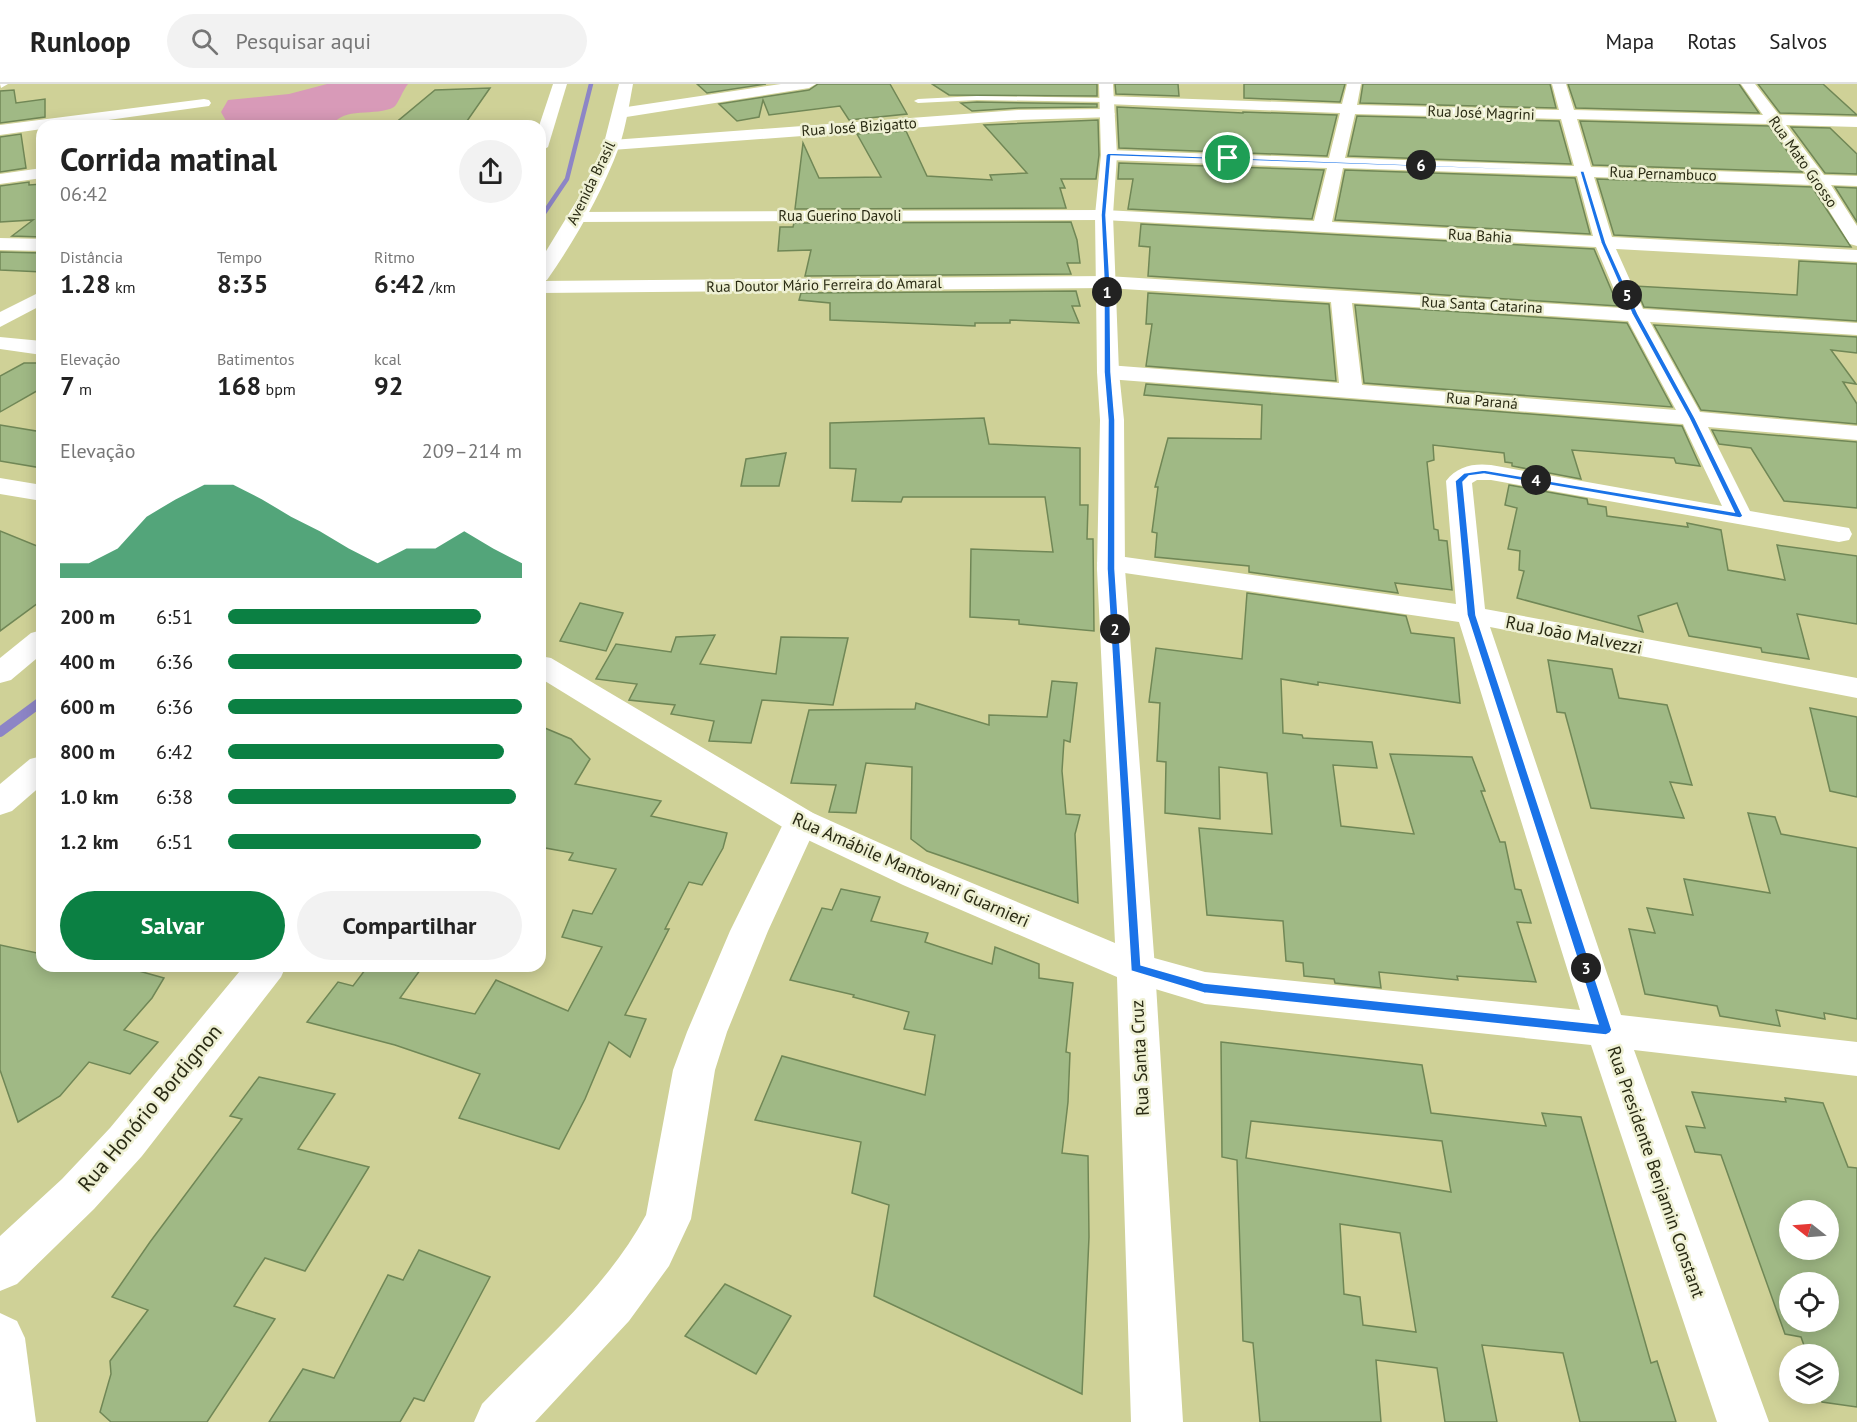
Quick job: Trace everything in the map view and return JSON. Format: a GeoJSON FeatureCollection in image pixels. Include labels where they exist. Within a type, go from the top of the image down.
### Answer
{"type":"FeatureCollection","features":[{"type":"Feature","properties":{"kind":"street"},"geometry":{"type":"LineString","coordinates":[[103,120],[206,110],[198,84]]}},
{"type":"Feature","properties":{"kind":"street"},"geometry":{"type":"LineString","coordinates":[[546,128],[560,84]]}},
{"type":"Feature","properties":{"kind":"street","name":"Avenida Brasil"},"geometry":{"type":"LineString","coordinates":[[546,266],[576,217],[612,145],[626,84]]}},
{"type":"Feature","properties":{"kind":"street"},"geometry":{"type":"LineString","coordinates":[[620,113],[808,84]]}},
{"type":"Feature","properties":{"kind":"street"},"geometry":{"type":"LineString","coordinates":[[1322,226],[1354,84]]}},
{"type":"Feature","properties":{"kind":"street"},"geometry":{"type":"LineString","coordinates":[[1559,84],[1604,243],[1635,314],[1692,418],[1740,516],[1839,534]]}},
{"type":"Feature","properties":{"kind":"street","name":"Rua Mato Grosso"},"geometry":{"type":"LineString","coordinates":[[1748,84],[1818,179],[1857,240]]}},
{"type":"Feature","properties":{"kind":"street","name":"Rua José Magrini"},"geometry":{"type":"LineString","coordinates":[[1106,100],[1348,110],[1857,122]]}},
{"type":"Feature","properties":{"kind":"street","name":"Rua José Bizigatto"},"geometry":{"type":"LineString","coordinates":[[612,145],[933,122],[1106,100]]}},
{"type":"Feature","properties":{"kind":"street","name":"Rua Santa Cruz"},"geometry":{"type":"LineString","coordinates":[[1106,100],[1108,155],[1104,215],[1108,372],[1112,420],[1111,563],[1136,968],[1157,1422]]}},
{"type":"Feature","properties":{"kind":"street"},"geometry":{"type":"LineString","coordinates":[[0,130],[36,127]]}},
{"type":"Feature","properties":{"kind":"street","name":"Rua Pernambuco"},"geometry":{"type":"LineString","coordinates":[[1108,155],[1857,181]]}},
{"type":"Feature","properties":{"kind":"street"},"geometry":{"type":"LineString","coordinates":[[0,179],[36,174]]}},
{"type":"Feature","properties":{"kind":"street","name":"Rua Guerino Davoli"},"geometry":{"type":"LineString","coordinates":[[576,217],[1104,215]]}},
{"type":"Feature","properties":{"kind":"street","name":"Rua Bahia"},"geometry":{"type":"LineString","coordinates":[[1104,215],[1857,256]]}},
{"type":"Feature","properties":{"kind":"street"},"geometry":{"type":"LineString","coordinates":[[0,244],[36,245]]}},
{"type":"Feature","properties":{"kind":"street","name":"Rua Doutor Mário Ferreira do Amaral"},"geometry":{"type":"LineString","coordinates":[[546,287],[1107,282]]}},
{"type":"Feature","properties":{"kind":"street","name":"Rua Santa Catarina"},"geometry":{"type":"LineString","coordinates":[[1107,282],[1857,329]]}},
{"type":"Feature","properties":{"kind":"street"},"geometry":{"type":"LineString","coordinates":[[1341,297],[1351,390]]}},
{"type":"Feature","properties":{"kind":"street"},"geometry":{"type":"LineString","coordinates":[[0,321],[36,300]]}},
{"type":"Feature","properties":{"kind":"street"},"geometry":{"type":"LineString","coordinates":[[0,342],[36,321]]}},
{"type":"Feature","properties":{"kind":"street"},"geometry":{"type":"LineString","coordinates":[[0,342],[36,347]]}},
{"type":"Feature","properties":{"kind":"street","name":"Rua Paraná"},"geometry":{"type":"LineString","coordinates":[[1108,372],[1857,433]]}},
{"type":"Feature","properties":{"kind":"street","name":"Rua Presidente Benjamin Constant"},"geometry":{"type":"LineString","coordinates":[[1740,516],[1503,474],[1472,473],[1459,481],[1471,615],[1606,1030],[1743,1422]]}},
{"type":"Feature","properties":{"kind":"street"},"geometry":{"type":"LineString","coordinates":[[0,486],[36,492]]}},
{"type":"Feature","properties":{"kind":"street","name":"Rua João Malvezzi"},"geometry":{"type":"LineString","coordinates":[[1111,563],[1471,615],[1857,688]]}},
{"type":"Feature","properties":{"kind":"street"},"geometry":{"type":"LineString","coordinates":[[0,672],[36,644]]}},
{"type":"Feature","properties":{"kind":"street","name":"Rua Amábile Mantovani Guarnieri"},"geometry":{"type":"LineString","coordinates":[[546,669],[801,822],[916,876],[1136,968],[1204,988],[1857,1059]]}},
{"type":"Feature","properties":{"kind":"street"},"geometry":{"type":"LineString","coordinates":[[0,803],[36,772]]}},
{"type":"Feature","properties":{"kind":"street"},"geometry":{"type":"LineString","coordinates":[[500,1422],[612,1304],[652,1250],[668,1219],[678,1173],[694,1070],[707,1032],[749,931],[801,822]]}},
{"type":"Feature","properties":{"kind":"street","name":"Rua Honório Bordignon"},"geometry":{"type":"LineString","coordinates":[[0,1268],[78,1194],[126,1142],[262,972]]}},
{"type":"Feature","properties":{"kind":"street"},"geometry":{"type":"LineString","coordinates":[[0,1338],[10,1422]]}},
{"type":"Feature","properties":{"kind":"lane"},"geometry":{"type":"LineString","coordinates":[[918,101],[977,98],[1106,100]]}},
{"type":"Feature","properties":{"kind":"shaded area"},"geometry":{"type":"Polygon","coordinates":[[[327,84],[408,84],[394,107],[387,110],[351,114],[337,120],[226,120],[221,112],[228,100],[289,94],[327,84]]]}},
{"type":"Feature","properties":{"kind":"building"},"geometry":{"type":"Polygon","coordinates":[[[697,84],[766,84],[707,93],[697,84]]]}},
{"type":"Feature","properties":{"kind":"building"},"geometry":{"type":"Polygon","coordinates":[[[818,84],[890,84],[907,114],[849,120],[840,106],[769,115],[763,100],[759,117],[737,121],[719,104],[809,90],[818,84]]]}},
{"type":"Feature","properties":{"kind":"building"},"geometry":{"type":"Polygon","coordinates":[[[932,84],[1097,84],[1097,96],[949,95],[932,84]]]}},
{"type":"Feature","properties":{"kind":"building"},"geometry":{"type":"Polygon","coordinates":[[[1115,84],[1178,84],[1179,96],[1116,94],[1115,84]]]}},
{"type":"Feature","properties":{"kind":"building"},"geometry":{"type":"Polygon","coordinates":[[[1244,84],[1345,84],[1340,102],[1244,98],[1244,84]]]}},
{"type":"Feature","properties":{"kind":"building"},"geometry":{"type":"Polygon","coordinates":[[[1363,84],[1550,84],[1556,108],[1360,103],[1363,84]]]}},
{"type":"Feature","properties":{"kind":"building"},"geometry":{"type":"Polygon","coordinates":[[[1568,84],[1739,84],[1759,113],[1576,108],[1568,84]]]}},
{"type":"Feature","properties":{"kind":"building"},"geometry":{"type":"Polygon","coordinates":[[[1758,84],[1823,84],[1857,115],[1780,113],[1758,84]]]}},
{"type":"Feature","properties":{"kind":"building"},"geometry":{"type":"Polygon","coordinates":[[[490,88],[468,120],[399,120],[435,90],[490,88]]]}},
{"type":"Feature","properties":{"kind":"building"},"geometry":{"type":"Polygon","coordinates":[[[14,90],[16,103],[45,99],[45,117],[0,123],[0,91],[14,90]]]}},
{"type":"Feature","properties":{"kind":"building"},"geometry":{"type":"Polygon","coordinates":[[[961,103],[1097,104],[1097,107],[972,111],[961,103]]]}},
{"type":"Feature","properties":{"kind":"building"},"geometry":{"type":"Polygon","coordinates":[[[1117,107],[1337,115],[1327,156],[1119,148],[1117,107]]]}},
{"type":"Feature","properties":{"kind":"building"},"geometry":{"type":"Polygon","coordinates":[[[1357,116],[1559,121],[1571,164],[1348,156],[1357,116]]]}},
{"type":"Feature","properties":{"kind":"building"},"geometry":{"type":"Polygon","coordinates":[[[1098,120],[1099,155],[1096,179],[1061,179],[1065,188],[1060,188],[1066,208],[795,209],[803,143],[819,178],[881,177],[857,134],[906,131],[927,176],[992,180],[990,175],[1027,173],[984,125],[1098,120]]]}},
{"type":"Feature","properties":{"kind":"building"},"geometry":{"type":"Polygon","coordinates":[[[1580,121],[1769,126],[1802,172],[1593,165],[1580,121]]]}},
{"type":"Feature","properties":{"kind":"building"},"geometry":{"type":"Polygon","coordinates":[[[1791,127],[1830,128],[1857,154],[1857,174],[1825,173],[1791,127]]]}},
{"type":"Feature","properties":{"kind":"building"},"geometry":{"type":"Polygon","coordinates":[[[21,134],[26,168],[0,172],[0,137],[21,134]]]}},
{"type":"Feature","properties":{"kind":"building"},"geometry":{"type":"Polygon","coordinates":[[[1119,163],[1324,170],[1312,219],[1128,209],[1133,179],[1118,179],[1119,163]]]}},
{"type":"Feature","properties":{"kind":"building"},"geometry":{"type":"Polygon","coordinates":[[[1345,170],[1575,178],[1590,234],[1335,220],[1345,170]]]}},
{"type":"Feature","properties":{"kind":"building"},"geometry":{"type":"Polygon","coordinates":[[[1597,179],[1812,187],[1851,247],[1614,235],[1597,179]]]}},
{"type":"Feature","properties":{"kind":"building"},"geometry":{"type":"Polygon","coordinates":[[[29,182],[29,185],[36,184],[36,237],[12,236],[33,220],[0,222],[0,186],[29,182]]]}},
{"type":"Feature","properties":{"kind":"building"},"geometry":{"type":"Polygon","coordinates":[[[1835,187],[1857,188],[1857,222],[1835,187]]]}},
{"type":"Feature","properties":{"kind":"building"},"geometry":{"type":"Polygon","coordinates":[[[1071,222],[1077,240],[1080,263],[1067,263],[1071,274],[805,276],[811,250],[778,251],[780,227],[793,227],[794,223],[1071,222]]]}},
{"type":"Feature","properties":{"kind":"building"},"geometry":{"type":"Polygon","coordinates":[[[1141,224],[1594,249],[1618,306],[1148,276],[1150,247],[1139,246],[1141,224]]]}},
{"type":"Feature","properties":{"kind":"building"},"geometry":{"type":"Polygon","coordinates":[[[0,252],[36,253],[36,272],[0,270],[0,252]]]}},
{"type":"Feature","properties":{"kind":"building"},"geometry":{"type":"Polygon","coordinates":[[[1799,261],[1857,264],[1857,321],[1644,307],[1635,286],[1797,295],[1799,261]]]}},
{"type":"Feature","properties":{"kind":"building"},"geometry":{"type":"Polygon","coordinates":[[[1076,291],[1080,306],[1072,306],[1079,323],[1010,320],[1010,323],[975,323],[975,326],[830,320],[830,303],[799,300],[801,293],[1076,291]]]}},
{"type":"Feature","properties":{"kind":"building"},"geometry":{"type":"Polygon","coordinates":[[[1148,293],[1329,304],[1336,381],[1146,366],[1152,324],[1146,324],[1148,293]]]}},
{"type":"Feature","properties":{"kind":"building"},"geometry":{"type":"Polygon","coordinates":[[[1355,305],[1627,323],[1672,407],[1364,383],[1355,305]]]}},
{"type":"Feature","properties":{"kind":"building"},"geometry":{"type":"Polygon","coordinates":[[[1654,325],[1857,337],[1857,353],[1831,350],[1856,384],[1843,382],[1857,404],[1857,424],[1701,410],[1654,325]]]}},
{"type":"Feature","properties":{"kind":"building"},"geometry":{"type":"Polygon","coordinates":[[[24,363],[36,363],[36,391],[0,412],[0,376],[24,363]]]}},
{"type":"Feature","properties":{"kind":"building"},"geometry":{"type":"Polygon","coordinates":[[[1146,384],[1682,426],[1700,466],[1676,463],[1674,458],[1572,450],[1581,479],[1512,466],[1512,463],[1505,462],[1504,453],[1433,445],[1434,460],[1427,462],[1434,529],[1438,530],[1439,540],[1447,541],[1452,590],[1395,583],[1398,593],[1249,572],[1249,566],[1155,557],[1157,533],[1152,532],[1158,487],[1155,487],[1168,438],[1261,439],[1262,405],[1144,395],[1146,384]]]}},
{"type":"Feature","properties":{"kind":"building"},"geometry":{"type":"Polygon","coordinates":[[[984,418],[989,444],[1080,448],[1080,505],[1088,505],[1087,539],[1093,539],[1094,631],[1019,624],[1019,620],[970,617],[971,549],[1053,552],[1045,497],[903,497],[901,502],[852,501],[856,469],[830,468],[830,423],[984,418]]]}},
{"type":"Feature","properties":{"kind":"building"},"geometry":{"type":"Polygon","coordinates":[[[0,425],[36,431],[36,467],[0,461],[0,425]]]}},
{"type":"Feature","properties":{"kind":"building"},"geometry":{"type":"Polygon","coordinates":[[[1712,430],[1857,442],[1857,508],[1784,501],[1751,448],[1719,444],[1712,430]]]}},
{"type":"Feature","properties":{"kind":"building"},"geometry":{"type":"Polygon","coordinates":[[[786,453],[779,486],[741,486],[746,459],[786,453]]]}},
{"type":"Feature","properties":{"kind":"building"},"geometry":{"type":"Polygon","coordinates":[[[1509,485],[1587,499],[1588,504],[1606,507],[1607,516],[1688,527],[1687,523],[1721,530],[1728,570],[1785,580],[1777,545],[1857,556],[1857,624],[1797,614],[1809,659],[1762,652],[1761,648],[1689,636],[1677,603],[1638,616],[1643,632],[1517,598],[1524,571],[1519,570],[1520,551],[1508,549],[1517,508],[1505,505],[1509,485]]]}},
{"type":"Feature","properties":{"kind":"building"},"geometry":{"type":"Polygon","coordinates":[[[0,531],[36,546],[36,604],[0,631],[0,531]]]}},
{"type":"Feature","properties":{"kind":"building"},"geometry":{"type":"Polygon","coordinates":[[[1247,593],[1406,616],[1411,633],[1454,638],[1460,703],[1318,682],[1318,685],[1281,679],[1283,733],[1302,735],[1303,738],[1372,742],[1377,768],[1333,765],[1341,826],[1414,834],[1390,754],[1472,757],[1485,791],[1481,791],[1500,842],[1505,842],[1515,889],[1521,890],[1531,923],[1517,922],[1536,982],[1457,976],[1458,980],[1379,972],[1381,988],[1335,983],[1334,979],[1304,976],[1303,963],[1286,961],[1283,921],[1207,915],[1199,828],[1272,834],[1267,773],[1219,767],[1220,819],[1165,813],[1166,762],[1157,761],[1160,703],[1149,702],[1156,648],[1242,659],[1247,593]]]}},
{"type":"Feature","properties":{"kind":"building"},"geometry":{"type":"Polygon","coordinates":[[[580,603],[623,613],[606,651],[560,641],[580,603]]]}},
{"type":"Feature","properties":{"kind":"building"},"geometry":{"type":"Polygon","coordinates":[[[715,635],[700,664],[776,674],[781,637],[848,638],[833,705],[762,700],[751,743],[709,741],[714,721],[671,714],[675,705],[629,700],[637,684],[596,679],[616,644],[671,652],[676,637],[715,635]]]}},
{"type":"Feature","properties":{"kind":"building"},"geometry":{"type":"Polygon","coordinates":[[[1548,660],[1612,669],[1619,698],[1667,705],[1692,785],[1670,782],[1684,818],[1591,808],[1565,713],[1557,712],[1548,660]]]}},
{"type":"Feature","properties":{"kind":"building"},"geometry":{"type":"Polygon","coordinates":[[[1052,681],[1077,683],[1070,742],[1064,740],[1062,771],[1066,814],[1080,815],[1075,834],[1078,903],[927,851],[911,839],[912,767],[866,763],[856,813],[829,812],[836,785],[791,783],[809,710],[915,709],[916,703],[989,725],[989,715],[1047,717],[1052,681]]]}},
{"type":"Feature","properties":{"kind":"building"},"geometry":{"type":"Polygon","coordinates":[[[1810,708],[1857,717],[1857,797],[1830,791],[1810,708]]]}},
{"type":"Feature","properties":{"kind":"building"},"geometry":{"type":"Polygon","coordinates":[[[546,729],[571,739],[590,759],[575,784],[661,801],[651,816],[727,833],[723,848],[702,885],[689,882],[665,929],[669,929],[625,1015],[646,1019],[630,1057],[609,1042],[585,1099],[559,1149],[459,1118],[480,1074],[395,1045],[307,1022],[338,982],[353,986],[364,972],[419,972],[400,998],[475,1014],[496,980],[568,1011],[602,947],[562,937],[573,910],[592,914],[616,869],[569,860],[573,853],[546,848],[546,729]]]}},
{"type":"Feature","properties":{"kind":"building"},"geometry":{"type":"Polygon","coordinates":[[[1748,813],[1775,817],[1781,834],[1857,848],[1857,1019],[1824,1013],[1825,1019],[1776,1010],[1780,1026],[1720,1016],[1717,1006],[1645,994],[1629,929],[1655,933],[1647,908],[1693,915],[1684,879],[1770,893],[1748,813]]]}},
{"type":"Feature","properties":{"kind":"building"},"geometry":{"type":"Polygon","coordinates":[[[841,889],[880,897],[871,921],[928,933],[925,942],[992,964],[995,947],[1039,964],[1039,978],[1073,983],[1066,1052],[1070,1053],[1068,1102],[1062,1153],[1088,1156],[1089,1237],[1082,1394],[874,1296],[889,1205],[852,1193],[861,1142],[755,1120],[782,1056],[925,1095],[935,1035],[904,1029],[909,1012],[853,997],[854,995],[790,980],[822,908],[832,910],[841,889]]]}},
{"type":"Feature","properties":{"kind":"building"},"geometry":{"type":"Polygon","coordinates":[[[0,945],[36,953],[36,972],[142,972],[164,978],[152,998],[124,1030],[158,1042],[130,1074],[89,1062],[60,1096],[18,1122],[0,1070],[0,945]]]}},
{"type":"Feature","properties":{"kind":"building"},"geometry":{"type":"Polygon","coordinates":[[[1221,1042],[1422,1065],[1431,1113],[1546,1126],[1542,1113],[1581,1117],[1651,1363],[1657,1361],[1676,1422],[1580,1422],[1563,1353],[1482,1345],[1497,1422],[1445,1422],[1437,1368],[1376,1360],[1381,1422],[1260,1422],[1253,1343],[1243,1341],[1237,1160],[1222,1157],[1221,1042]],[[1251,1121],[1246,1158],[1451,1192],[1442,1141],[1251,1121]],[[1340,1224],[1344,1294],[1360,1297],[1363,1325],[1416,1332],[1400,1233],[1340,1224]]]}},
{"type":"Feature","properties":{"kind":"building"},"geometry":{"type":"Polygon","coordinates":[[[259,1077],[335,1094],[298,1149],[369,1167],[305,1271],[265,1258],[234,1306],[275,1319],[207,1422],[111,1422],[100,1412],[111,1374],[110,1361],[148,1310],[112,1297],[242,1119],[230,1116],[259,1077]]]}},
{"type":"Feature","properties":{"kind":"building"},"geometry":{"type":"Polygon","coordinates":[[[1692,1092],[1786,1102],[1785,1098],[1823,1103],[1848,1167],[1857,1168],[1857,1407],[1836,1404],[1839,1404],[1839,1344],[1803,1344],[1801,1337],[1784,1332],[1839,1332],[1839,1272],[1779,1272],[1779,1317],[1721,1155],[1695,1152],[1686,1126],[1705,1128],[1692,1092]]]}},
{"type":"Feature","properties":{"kind":"building"},"geometry":{"type":"Polygon","coordinates":[[[419,1250],[490,1277],[424,1401],[414,1398],[400,1422],[269,1422],[303,1369],[334,1378],[388,1275],[403,1280],[419,1250]]]}},
{"type":"Feature","properties":{"kind":"building"},"geometry":{"type":"Polygon","coordinates":[[[725,1284],[791,1316],[756,1374],[685,1336],[725,1284]]]}},
{"type":"Feature","properties":{"kind":"waterway"},"geometry":{"type":"LineString","coordinates":[[546,210],[567,179],[591,84]]}},
{"type":"Feature","properties":{"kind":"waterway"},"geometry":{"type":"LineString","coordinates":[[0,732],[36,705]]}},
{"type":"Feature","properties":{"kind":"route"},"geometry":{"type":"LineString","coordinates":[[1108,155],[1228,158],[1582,171],[1604,243],[1635,314],[1692,418],[1740,516],[1503,474],[1472,473],[1462,477],[1459,481],[1471,615],[1606,1030],[1204,988],[1136,968],[1111,569],[1112,420],[1108,372],[1104,215],[1108,155]]}}]}
